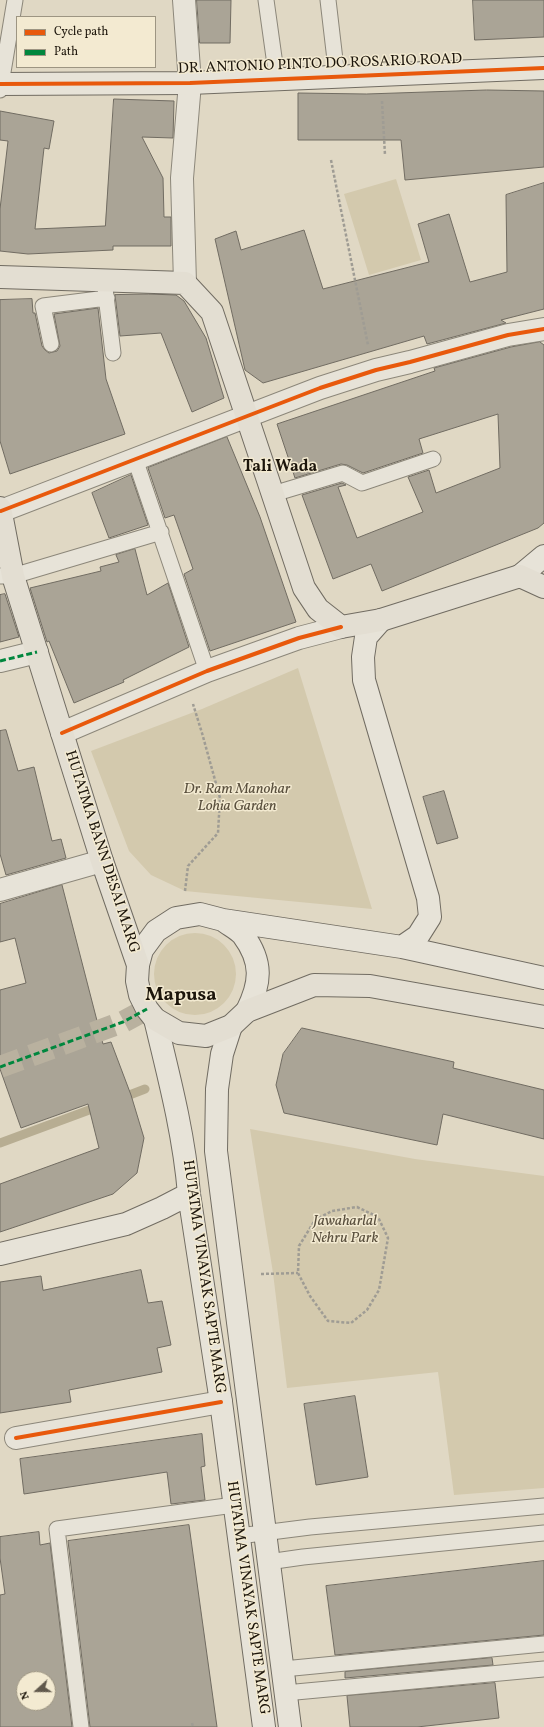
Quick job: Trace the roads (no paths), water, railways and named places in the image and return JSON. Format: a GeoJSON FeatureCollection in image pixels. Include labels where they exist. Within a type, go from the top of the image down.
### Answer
{"type":"FeatureCollection","features":[{"type":"Feature","properties":{"kind":"main road"},"geometry":{"type":"LineString","coordinates":[[184,0],[190,83],[182,178],[185,283],[212,312],[304,588],[318,609],[341,627]]}},
{"type":"Feature","properties":{"kind":"main road","name":"DR. ANTONIO PINTO DO ROSARIO ROAD"},"geometry":{"type":"LineString","coordinates":[[0,86],[190,83],[544,68]]}},
{"type":"Feature","properties":{"kind":"main road"},"geometry":{"type":"LineString","coordinates":[[0,277],[106,289],[185,283]]}},
{"type":"Feature","properties":{"kind":"main road"},"geometry":{"type":"LineString","coordinates":[[0,510],[320,388],[376,370],[508,335],[544,329]]}},
{"type":"Feature","properties":{"kind":"main road","name":"HUTATMA BANN DESAI MARG"},"geometry":{"type":"LineString","coordinates":[[0,510],[6,576],[37,652],[102,861],[138,965]]}},
{"type":"Feature","properties":{"kind":"main road"},"geometry":{"type":"LineString","coordinates":[[62,733],[207,671],[300,638],[341,627],[381,620],[520,576],[544,556]]}},
{"type":"Feature","properties":{"kind":"main road"},"geometry":{"type":"LineString","coordinates":[[520,576],[544,587]]}},
{"type":"Feature","properties":{"kind":"main road"},"geometry":{"type":"LineString","coordinates":[[381,620],[366,637],[363,657],[364,680],[428,898],[430,917],[418,936],[402,947]]}},
{"type":"Feature","properties":{"kind":"main road"},"geometry":{"type":"LineString","coordinates":[[0,661],[37,652]]}},
{"type":"Feature","properties":{"kind":"main road"},"geometry":{"type":"LineString","coordinates":[[0,890],[102,861]]}},
{"type":"Feature","properties":{"kind":"main road"},"geometry":{"type":"LineString","coordinates":[[223,920],[242,934],[255,955],[258,974],[256,993],[247,1011],[231,1026],[206,1036],[178,1033],[155,1019],[147,1009],[140,995],[137,980],[138,965],[142,950],[156,931],[176,918],[200,914],[223,920],[402,947],[544,978]]}},
{"type":"Feature","properties":{"kind":"main road"},"geometry":{"type":"LineString","coordinates":[[247,1011],[314,985],[363,986],[544,1017]]}},
{"type":"Feature","properties":{"kind":"main road","name":"HUTATMA VINAYAK SAPTE MARG"},"geometry":{"type":"LineString","coordinates":[[155,1019],[173,1093],[186,1160],[189,1194],[221,1402],[264,1727]]}},
{"type":"Feature","properties":{"kind":"main road","name":"HUTATMA VINAYAK SAPTE MARG"},"geometry":{"type":"LineString","coordinates":[[231,1026],[222,1054],[217,1089],[216,1151],[290,1727]]}},
{"type":"Feature","properties":{"kind":"main road"},"geometry":{"type":"LineString","coordinates":[[0,1254],[126,1224],[189,1194]]}},
{"type":"Feature","properties":{"kind":"main road"},"geometry":{"type":"LineString","coordinates":[[16,1438],[221,1402]]}},
{"type":"Feature","properties":{"kind":"lane"},"geometry":{"type":"LineString","coordinates":[[0,86],[15,0]]}},
{"type":"Feature","properties":{"kind":"lane"},"geometry":{"type":"LineString","coordinates":[[266,0],[277,79]]}},
{"type":"Feature","properties":{"kind":"lane"},"geometry":{"type":"LineString","coordinates":[[328,0],[337,77]]}},
{"type":"Feature","properties":{"kind":"lane"},"geometry":{"type":"LineString","coordinates":[[51,344],[43,306],[106,289],[113,353]]}},
{"type":"Feature","properties":{"kind":"lane"},"geometry":{"type":"LineString","coordinates":[[136,459],[161,532],[178,592],[207,671]]}},
{"type":"Feature","properties":{"kind":"lane"},"geometry":{"type":"LineString","coordinates":[[273,494],[343,473],[362,484],[433,459]]}},
{"type":"Feature","properties":{"kind":"lane"},"geometry":{"type":"LineString","coordinates":[[6,576],[161,532]]}},
{"type":"Feature","properties":{"kind":"lane"},"geometry":{"type":"LineString","coordinates":[[81,1727],[58,1529],[234,1505]]}},
{"type":"Feature","properties":{"kind":"lane"},"geometry":{"type":"LineString","coordinates":[[239,1536],[310,1527],[544,1506]]}},
{"type":"Feature","properties":{"kind":"lane"},"geometry":{"type":"LineString","coordinates":[[268,1562],[303,1557],[544,1533]]}},
{"type":"Feature","properties":{"kind":"lane"},"geometry":{"type":"LineString","coordinates":[[282,1669],[544,1644]]}},
{"type":"Feature","properties":{"kind":"lane"},"geometry":{"type":"LineString","coordinates":[[285,1693],[544,1669]]}},
{"type":"Feature","properties":{"kind":"waterway"},"geometry":{"type":"LineString","coordinates":[[119,1099],[145,1089]]}},
{"type":"Feature","properties":{"kind":"waterway"},"geometry":{"type":"LineString","coordinates":[[0,1143],[100,1106]]}},
{"type":"Feature","properties":{"kind":"tunnel"},"geometry":{"type":"LineString","coordinates":[[0,1067],[123,1022],[147,1009]]}},
{"type":"Feature","properties":{"kind":"district","name":"Tali Wada"},"geometry":{"type":"Point","coordinates":[280,468]}},
{"type":"Feature","properties":{"kind":"district","name":"Mapusa"},"geometry":{"type":"Point","coordinates":[181,997]}},
{"type":"Feature","properties":{"kind":"park label","name":"Dr. Ram Manohar Lohia Garden"},"geometry":{"type":"Point","coordinates":[237,798]}},
{"type":"Feature","properties":{"kind":"park label","name":"Jawaharlal Nehru Park"},"geometry":{"type":"Point","coordinates":[345,1230]}}]}
